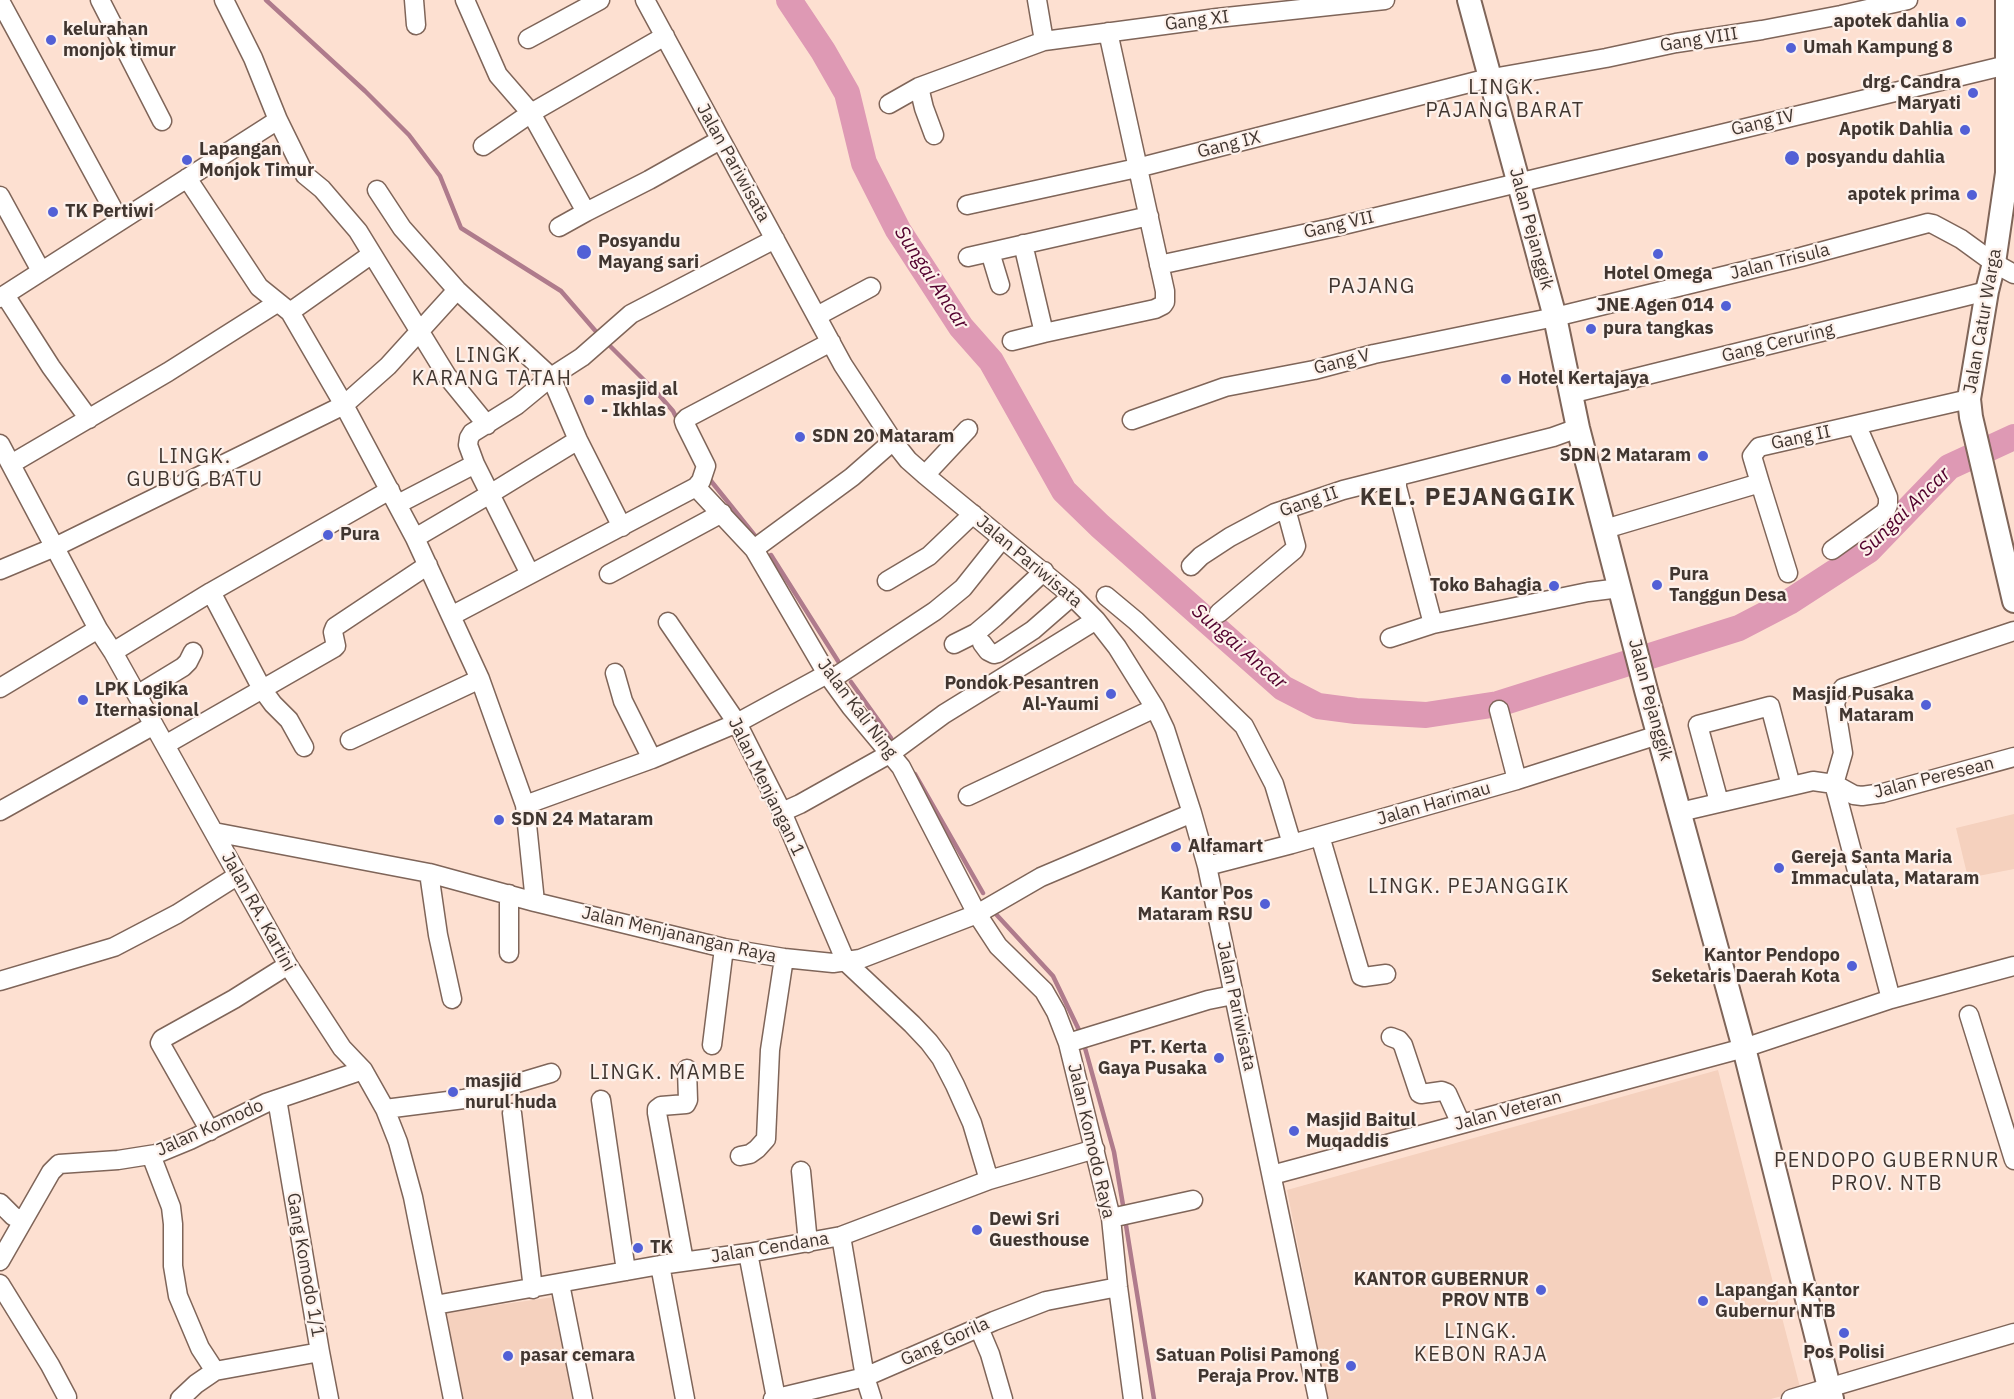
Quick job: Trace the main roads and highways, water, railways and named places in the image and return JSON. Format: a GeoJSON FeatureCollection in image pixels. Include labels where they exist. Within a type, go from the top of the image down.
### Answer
{"type":"FeatureCollection","features":[{"type":"Feature","properties":{"kind":"main road","name":"Jalan Pejanggik"},"geometry":{"type":"LineString","coordinates":[[1469,0],[1555,317],[1578,428],[1658,735],[1744,1048],[1831,1394]]}},
{"type":"Feature","properties":{"kind":"main road","name":"Jalan Catur Warga"},"geometry":{"type":"LineString","coordinates":[[2007,0],[2011,145],[1970,408],[2014,601]]}},
{"type":"Feature","properties":{"kind":"waterway"},"geometry":{"type":"LineString","coordinates":[[266,0],[409,135],[440,176],[461,228],[561,291],[599,335]]}},
{"type":"Feature","properties":{"kind":"waterway","name":"Sungai Ancar"},"geometry":{"type":"LineString","coordinates":[[789,0],[823,51],[847,93],[864,163],[898,230],[961,327],[991,361],[1064,491],[1100,526],[1283,688],[1318,706],[1356,711],[1426,715],[1498,704],[1739,628],[1789,602],[1869,550],[1949,467],[2014,437]]}},
{"type":"Feature","properties":{"kind":"waterway"},"geometry":{"type":"LineString","coordinates":[[605,341],[659,395],[673,411],[678,421]]}},
{"type":"Feature","properties":{"kind":"waterway"},"geometry":{"type":"LineString","coordinates":[[707,476],[756,537]]}},
{"type":"Feature","properties":{"kind":"waterway"},"geometry":{"type":"LineString","coordinates":[[771,555],[838,661]]}},
{"type":"Feature","properties":{"kind":"waterway"},"geometry":{"type":"LineString","coordinates":[[851,682],[891,738]]}},
{"type":"Feature","properties":{"kind":"waterway"},"geometry":{"type":"LineString","coordinates":[[915,774],[983,893]]}},
{"type":"Feature","properties":{"kind":"waterway"},"geometry":{"type":"LineString","coordinates":[[994,912],[1053,976],[1079,1030]]}},
{"type":"Feature","properties":{"kind":"waterway"},"geometry":{"type":"LineString","coordinates":[[1085,1048],[1114,1152],[1124,1211]]}},
{"type":"Feature","properties":{"kind":"waterway"},"geometry":{"type":"LineString","coordinates":[[1125,1219],[1154,1399]]}},
{"type":"Feature","properties":{"kind":"place","name":"apotek dahlia"},"geometry":{"type":"Point","coordinates":[1961,22]}},
{"type":"Feature","properties":{"kind":"place","name":"kelurahan monjok timur"},"geometry":{"type":"Point","coordinates":[51,40]}},
{"type":"Feature","properties":{"kind":"place","name":"Umah Kampung 8"},"geometry":{"type":"Point","coordinates":[1791,48]}},
{"type":"Feature","properties":{"kind":"place","name":"drg. Candra Maryati"},"geometry":{"type":"Point","coordinates":[1973,93]}},
{"type":"Feature","properties":{"kind":"place","name":"Apotik Dahlia"},"geometry":{"type":"Point","coordinates":[1965,130]}},
{"type":"Feature","properties":{"kind":"place","name":"posyandu dahlia"},"geometry":{"type":"Point","coordinates":[1792,158]}},
{"type":"Feature","properties":{"kind":"place","name":"Lapangan Monjok Timur"},"geometry":{"type":"Point","coordinates":[187,160]}},
{"type":"Feature","properties":{"kind":"place","name":"apotek prima"},"geometry":{"type":"Point","coordinates":[1972,195]}},
{"type":"Feature","properties":{"kind":"place","name":"TK Pertiwi"},"geometry":{"type":"Point","coordinates":[53,212]}},
{"type":"Feature","properties":{"kind":"place","name":"Posyandu Mayang sari"},"geometry":{"type":"Point","coordinates":[584,252]}},
{"type":"Feature","properties":{"kind":"place","name":"Hotel Omega"},"geometry":{"type":"Point","coordinates":[1658,254]}},
{"type":"Feature","properties":{"kind":"place","name":"JNE Agen 014"},"geometry":{"type":"Point","coordinates":[1726,306]}},
{"type":"Feature","properties":{"kind":"place","name":"pura tangkas"},"geometry":{"type":"Point","coordinates":[1591,329]}},
{"type":"Feature","properties":{"kind":"place","name":"Hotel Kertajaya"},"geometry":{"type":"Point","coordinates":[1506,379]}},
{"type":"Feature","properties":{"kind":"place","name":"masjid al - Ikhlas"},"geometry":{"type":"Point","coordinates":[589,400]}},
{"type":"Feature","properties":{"kind":"place","name":"SDN 20 Mataram"},"geometry":{"type":"Point","coordinates":[800,437]}},
{"type":"Feature","properties":{"kind":"place","name":"SDN 2 Mataram"},"geometry":{"type":"Point","coordinates":[1703,456]}},
{"type":"Feature","properties":{"kind":"place","name":"Pura"},"geometry":{"type":"Point","coordinates":[328,535]}},
{"type":"Feature","properties":{"kind":"place","name":"Pura Tanggun Desa"},"geometry":{"type":"Point","coordinates":[1657,585]}},
{"type":"Feature","properties":{"kind":"place","name":"Toko Bahagia"},"geometry":{"type":"Point","coordinates":[1554,586]}},
{"type":"Feature","properties":{"kind":"place","name":"Pondok Pesantren Al-Yaumi"},"geometry":{"type":"Point","coordinates":[1111,694]}},
{"type":"Feature","properties":{"kind":"place","name":"LPK Logika Iternasional"},"geometry":{"type":"Point","coordinates":[83,700]}},
{"type":"Feature","properties":{"kind":"place","name":"Masjid Pusaka Mataram"},"geometry":{"type":"Point","coordinates":[1926,705]}},
{"type":"Feature","properties":{"kind":"place","name":"SDN 24 Mataram"},"geometry":{"type":"Point","coordinates":[499,820]}},
{"type":"Feature","properties":{"kind":"place","name":"Alfamart"},"geometry":{"type":"Point","coordinates":[1176,847]}},
{"type":"Feature","properties":{"kind":"place","name":"Gereja Santa Maria Immaculata, Mataram"},"geometry":{"type":"Point","coordinates":[1779,868]}},
{"type":"Feature","properties":{"kind":"place","name":"Kantor Pos Mataram RSU"},"geometry":{"type":"Point","coordinates":[1265,904]}},
{"type":"Feature","properties":{"kind":"place","name":"Kantor Pendopo Seketaris Daerah Kota"},"geometry":{"type":"Point","coordinates":[1852,966]}},
{"type":"Feature","properties":{"kind":"place","name":"PT. Kerta Gaya Pusaka"},"geometry":{"type":"Point","coordinates":[1219,1058]}},
{"type":"Feature","properties":{"kind":"place","name":"masjid nurul huda"},"geometry":{"type":"Point","coordinates":[453,1092]}},
{"type":"Feature","properties":{"kind":"place","name":"Masjid Baitul Muqaddis"},"geometry":{"type":"Point","coordinates":[1294,1131]}},
{"type":"Feature","properties":{"kind":"place","name":"Dewi Sri Guesthouse"},"geometry":{"type":"Point","coordinates":[977,1230]}},
{"type":"Feature","properties":{"kind":"place","name":"TK"},"geometry":{"type":"Point","coordinates":[638,1248]}},
{"type":"Feature","properties":{"kind":"place","name":"KANTOR GUBERNUR PROV NTB"},"geometry":{"type":"Point","coordinates":[1541,1290]}},
{"type":"Feature","properties":{"kind":"place","name":"Lapangan Kantor Gubernur NTB"},"geometry":{"type":"Point","coordinates":[1703,1301]}},
{"type":"Feature","properties":{"kind":"place","name":"Pos Polisi"},"geometry":{"type":"Point","coordinates":[1844,1333]}},
{"type":"Feature","properties":{"kind":"place","name":"pasar cemara"},"geometry":{"type":"Point","coordinates":[508,1356]}},
{"type":"Feature","properties":{"kind":"place","name":"Satuan Polisi Pamong Peraja Prov. NTB"},"geometry":{"type":"Point","coordinates":[1351,1366]}},
{"type":"Feature","properties":{"kind":"district","name":"LINGK. PAJANG BARAT"},"geometry":{"type":"Point","coordinates":[1505,100]}},
{"type":"Feature","properties":{"kind":"district","name":"PAJANG"},"geometry":{"type":"Point","coordinates":[1372,287]}},
{"type":"Feature","properties":{"kind":"district","name":"LINGK. KARANG TATAH"},"geometry":{"type":"Point","coordinates":[492,368]}},
{"type":"Feature","properties":{"kind":"district","name":"LINGK. GUBUG BATU"},"geometry":{"type":"Point","coordinates":[195,468]}},
{"type":"Feature","properties":{"kind":"district","name":"KEL. PEJANGGIK"},"geometry":{"type":"Point","coordinates":[1468,498]}},
{"type":"Feature","properties":{"kind":"district","name":"LINGK. PEJANGGIK"},"geometry":{"type":"Point","coordinates":[1469,887]}},
{"type":"Feature","properties":{"kind":"district","name":"LINGK. MAMBE"},"geometry":{"type":"Point","coordinates":[668,1073]}},
{"type":"Feature","properties":{"kind":"district","name":"PENDOPO GUBERNUR PROV. NTB"},"geometry":{"type":"Point","coordinates":[1887,1172]}},
{"type":"Feature","properties":{"kind":"district","name":"LINGK. KEBON RAJA"},"geometry":{"type":"Point","coordinates":[1481,1344]}}]}
